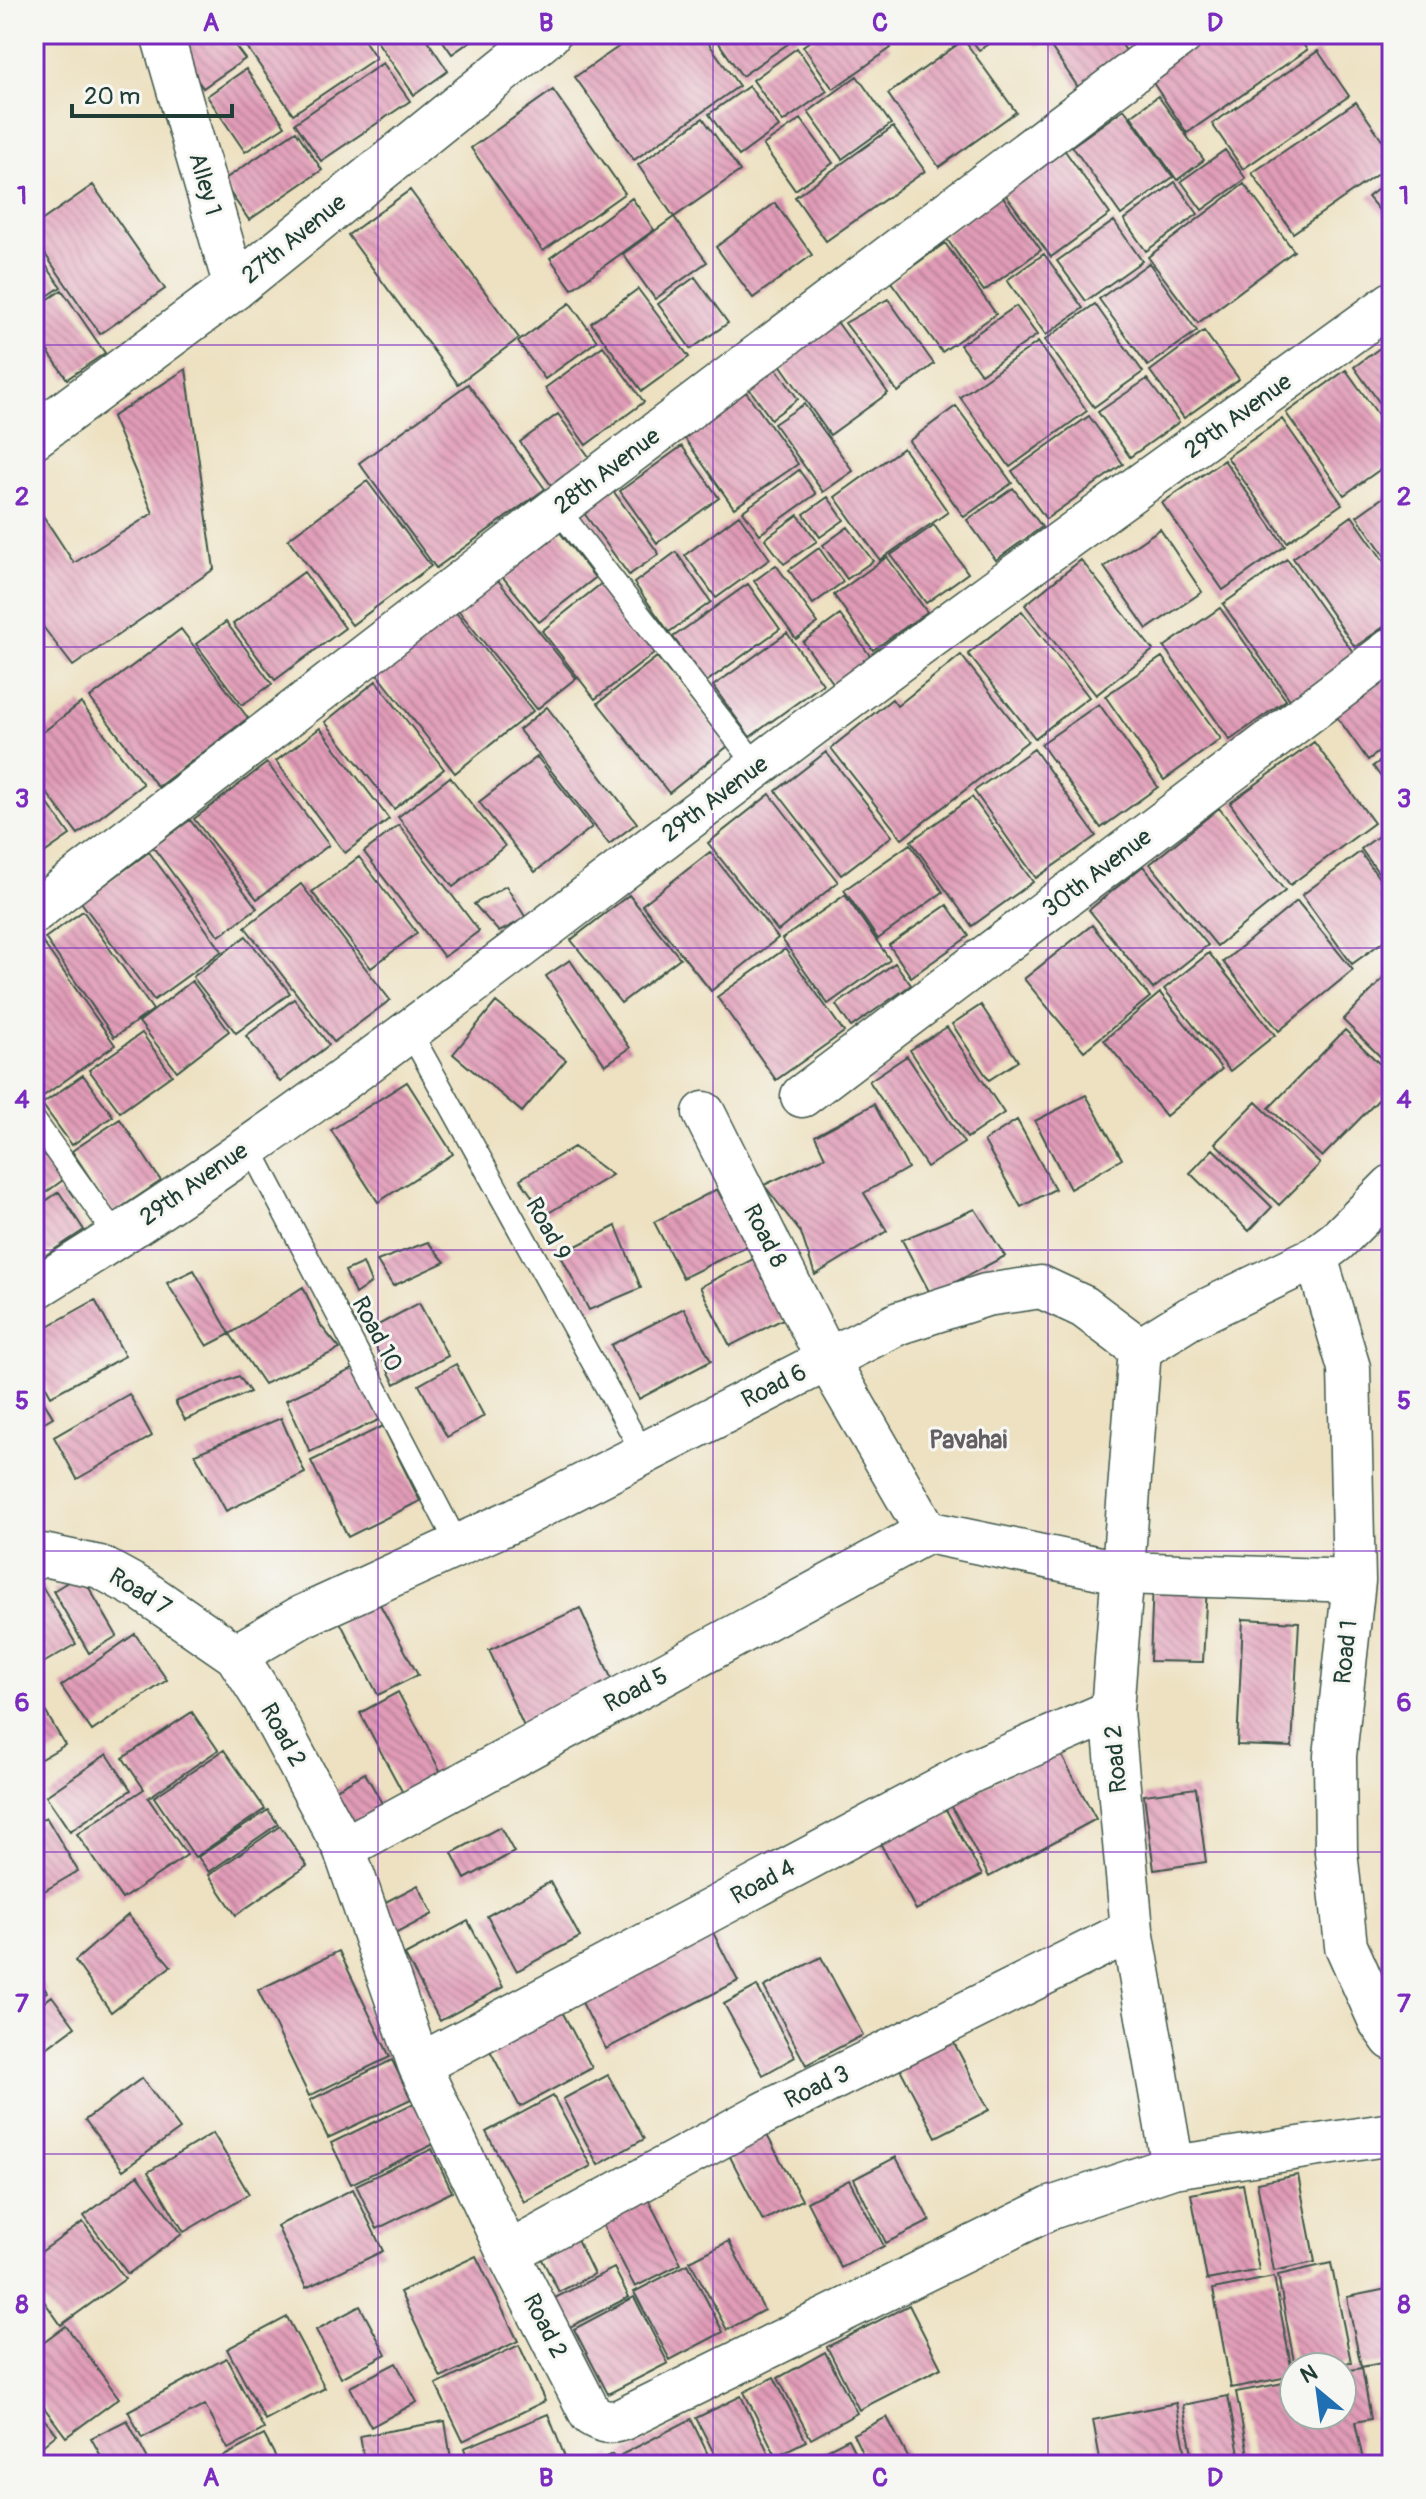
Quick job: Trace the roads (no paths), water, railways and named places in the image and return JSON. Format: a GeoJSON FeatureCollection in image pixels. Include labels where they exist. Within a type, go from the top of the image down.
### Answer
{"type":"FeatureCollection","features":[{"type":"Feature","properties":{"kind":"street","name":"Alley 1"},"geometry":{"type":"LineString","coordinates":[[162,34],[235,287]]}},
{"type":"Feature","properties":{"kind":"street","name":"27th Avenue"},"geometry":{"type":"LineString","coordinates":[[34,436],[235,287],[548,34]]}},
{"type":"Feature","properties":{"kind":"street","name":"28th Avenue"},"geometry":{"type":"LineString","coordinates":[[34,912],[557,508],[1183,34]]}},
{"type":"Feature","properties":{"kind":"street","name":"29th Avenue"},"geometry":{"type":"LineString","coordinates":[[34,1289],[118,1238],[409,1030],[757,766],[1392,303]]}},
{"type":"Feature","properties":{"kind":"street","name":"30th Avenue"},"geometry":{"type":"LineString","coordinates":[[802,1096],[1392,649]]}},
{"type":"Feature","properties":{"kind":"street","name":"Road 8"},"geometry":{"type":"LineString","coordinates":[[704,1113],[827,1359]]}},
{"type":"Feature","properties":{"kind":"street"},"geometry":{"type":"LineString","coordinates":[[1140,1349],[1190,1318],[1316,1257],[1337,1241],[1392,1186]]}},
{"type":"Feature","properties":{"kind":"street","name":"Road 1"},"geometry":{"type":"LineString","coordinates":[[1316,1257],[1349,1368],[1354,1581],[1335,1756],[1336,1851],[1346,1946],[1380,2022],[1392,2039]]}},
{"type":"Feature","properties":{"kind":"street","name":"Road 6"},"geometry":{"type":"LineString","coordinates":[[236,1655],[301,1617],[459,1547],[899,1323],[986,1295],[1041,1287],[1084,1307],[1140,1349]]}},
{"type":"Feature","properties":{"kind":"street","name":"Road 2"},"geometry":{"type":"LineString","coordinates":[[1140,1349],[1112,1711],[1132,1930],[1173,2167]]}},
{"type":"Feature","properties":{"kind":"street"},"geometry":{"type":"LineString","coordinates":[[827,1359],[927,1532],[1124,1573],[1354,1581]]}},
{"type":"Feature","properties":{"kind":"street","name":"Road 5"},"geometry":{"type":"LineString","coordinates":[[344,1848],[927,1532]]}},
{"type":"Feature","properties":{"kind":"street","name":"Road 7"},"geometry":{"type":"LineString","coordinates":[[34,1559],[43,1555],[100,1567],[142,1590],[236,1655]]}},
{"type":"Feature","properties":{"kind":"street","name":"Road 2"},"geometry":{"type":"LineString","coordinates":[[236,1655],[264,1699],[344,1848],[419,2065],[508,2253],[591,2415],[608,2423],[623,2419],[1051,2208],[1173,2167],[1392,2134]]}},
{"type":"Feature","properties":{"kind":"street","name":"Road 4"},"geometry":{"type":"LineString","coordinates":[[419,2065],[973,1771],[1112,1711]]}},
{"type":"Feature","properties":{"kind":"street","name":"Road 3"},"geometry":{"type":"LineString","coordinates":[[508,2253],[761,2115],[1132,1930]]}},
{"type":"Feature","properties":{"kind":"lane"},"geometry":{"type":"LineString","coordinates":[[557,508],[757,766]]}},
{"type":"Feature","properties":{"kind":"lane","name":"Road 9"},"geometry":{"type":"LineString","coordinates":[[409,1030],[643,1453]]}},
{"type":"Feature","properties":{"kind":"lane"},"geometry":{"type":"LineString","coordinates":[[34,1120],[118,1238]]}},
{"type":"Feature","properties":{"kind":"lane","name":"Road 10"},"geometry":{"type":"LineString","coordinates":[[249,1145],[459,1547]]}},
{"type":"Feature","properties":{"kind":"district","name":"Pavahai"},"geometry":{"type":"Point","coordinates":[968,1440]}}]}
